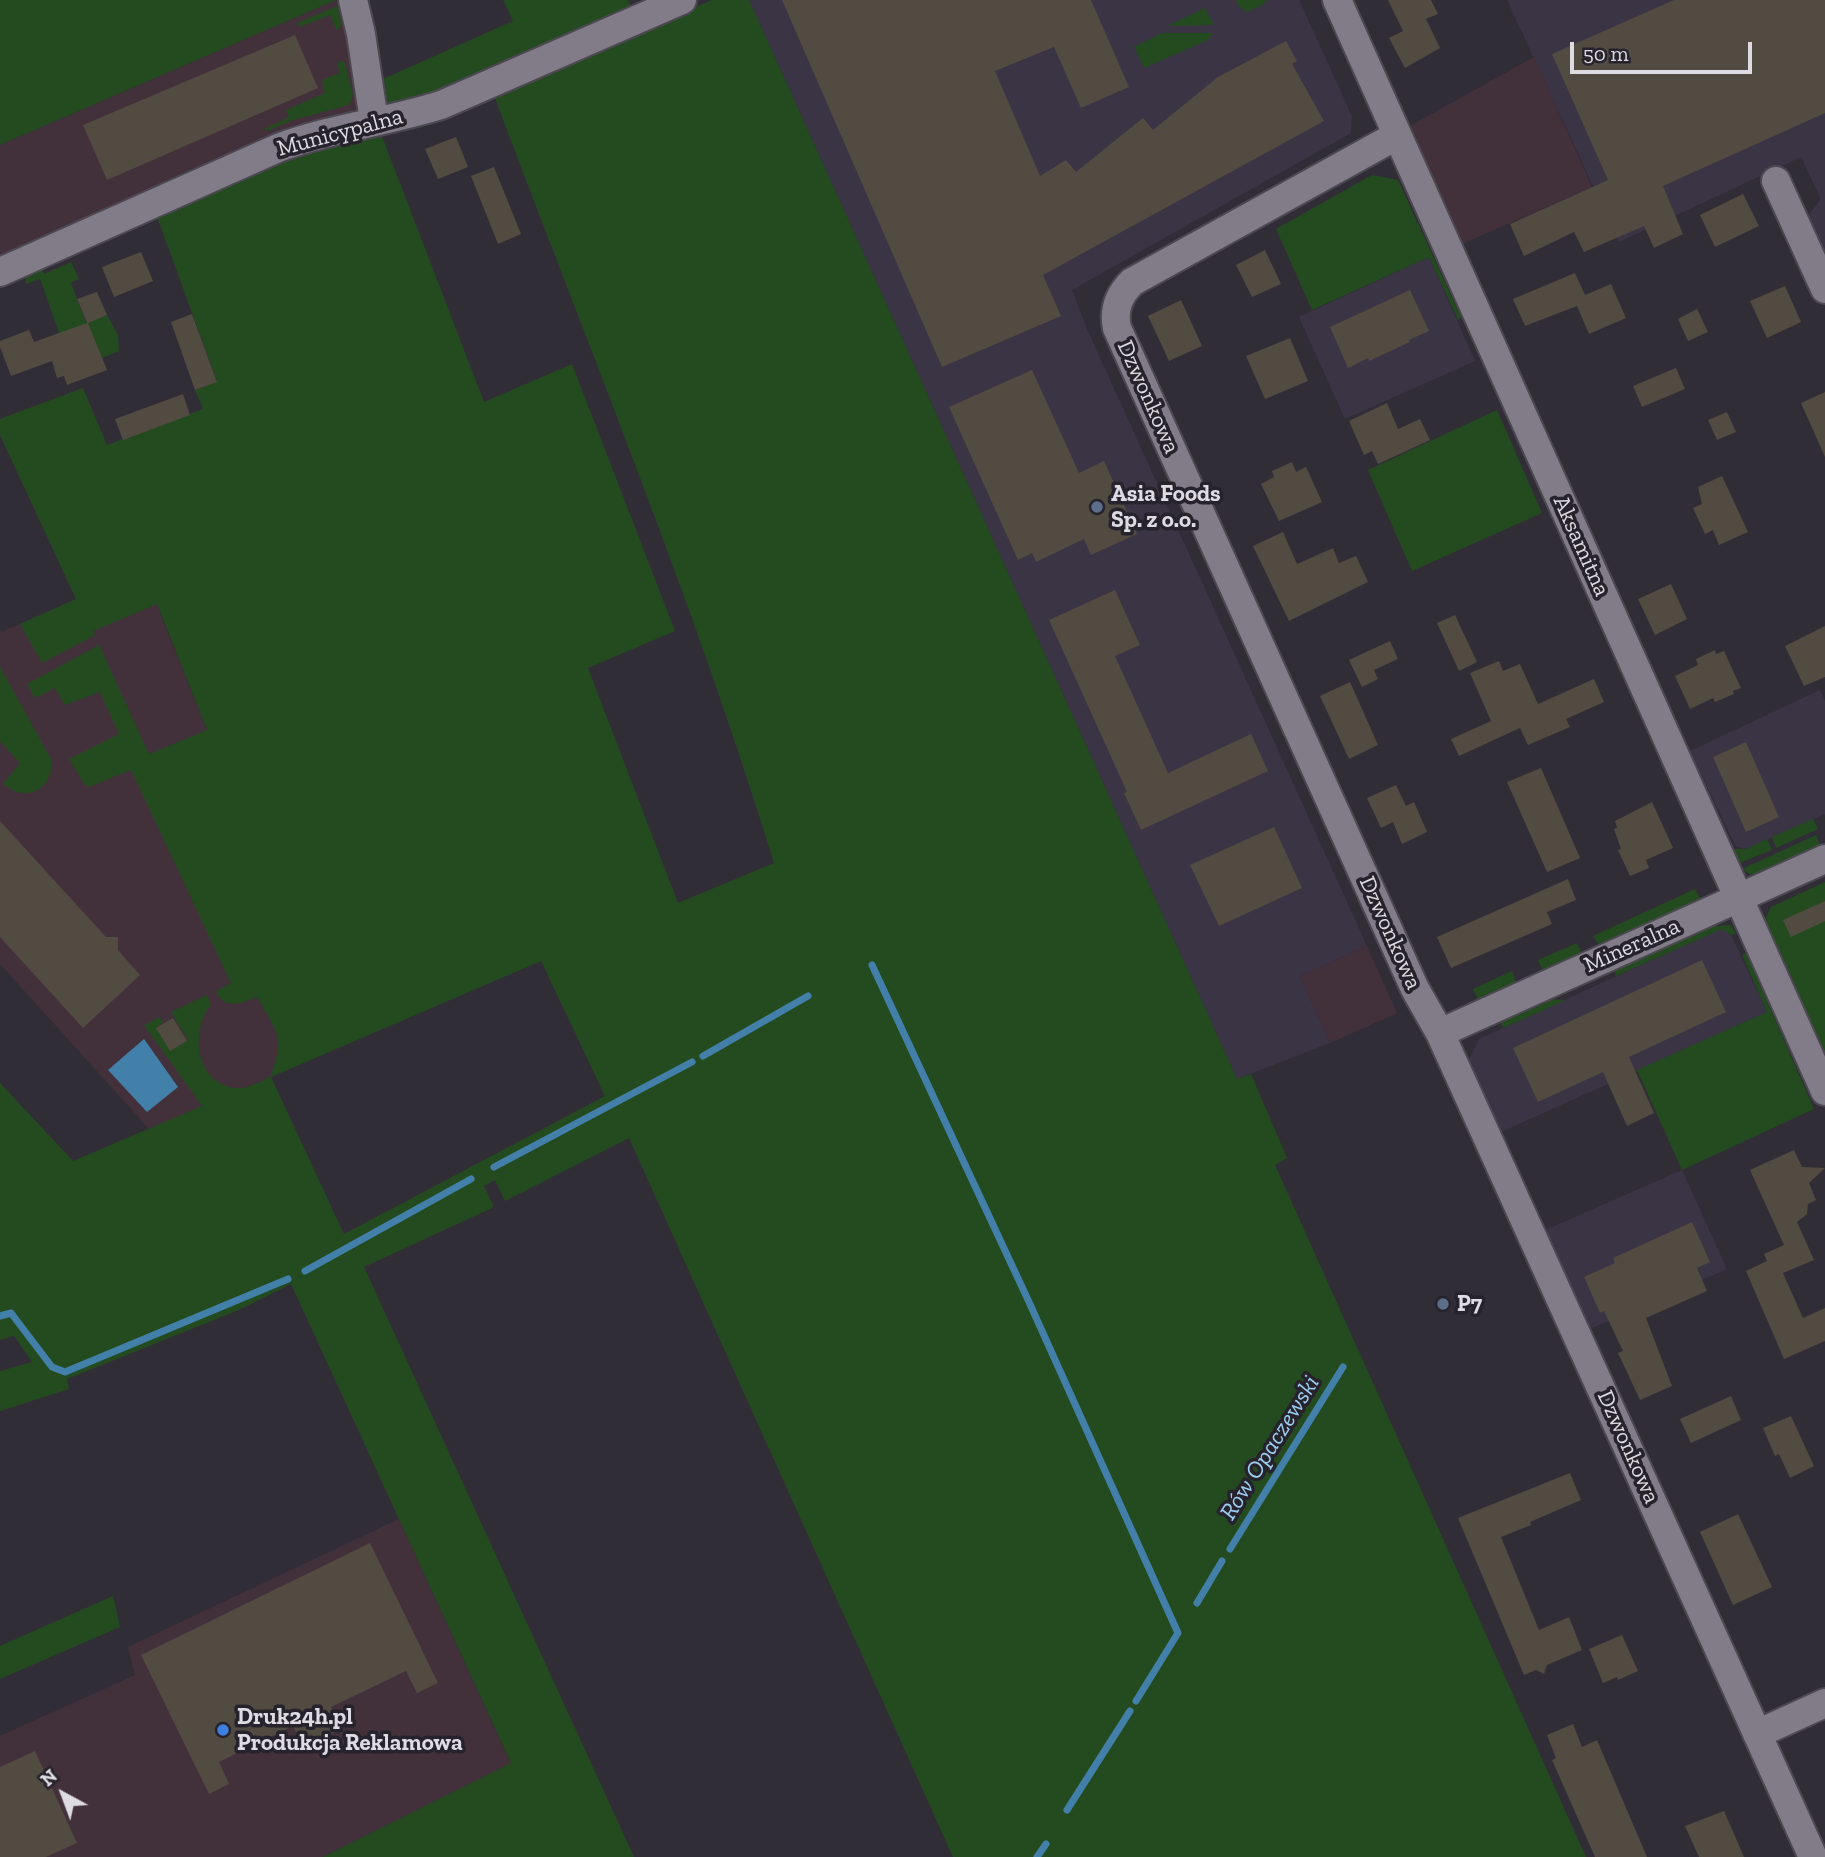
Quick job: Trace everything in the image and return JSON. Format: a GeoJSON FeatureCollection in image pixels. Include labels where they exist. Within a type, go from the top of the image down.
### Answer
{"type":"FeatureCollection","features":[{"type":"Feature","properties":{"kind":"street"},"geometry":{"type":"LineString","coordinates":[[353,0],[374,121]]}},
{"type":"Feature","properties":{"kind":"street","name":"Municypalna"},"geometry":{"type":"LineString","coordinates":[[0,272],[278,148],[325,132],[402,117],[461,97],[682,0]]}},
{"type":"Feature","properties":{"kind":"street","name":"Aksamitna"},"geometry":{"type":"LineString","coordinates":[[1337,0],[1825,1091]]}},
{"type":"Feature","properties":{"kind":"street","name":"Dzwonkowa"},"geometry":{"type":"LineString","coordinates":[[1396,136],[1137,278],[1119,298],[1115,320],[1415,989],[1440,1033],[1813,1857]]}},
{"type":"Feature","properties":{"kind":"street"},"geometry":{"type":"LineString","coordinates":[[1776,181],[1825,289]]}},
{"type":"Feature","properties":{"kind":"street","name":"Mineralna"},"geometry":{"type":"LineString","coordinates":[[1440,1033],[1825,859]]}},
{"type":"Feature","properties":{"kind":"street"},"geometry":{"type":"LineString","coordinates":[[1757,1734],[1825,1703]]}},
{"type":"Feature","properties":{"kind":"shaded area"},"geometry":{"type":"Polygon","coordinates":[[[336,0],[361,92],[356,110],[349,116],[0,263],[0,145],[336,0]]]}},
{"type":"Feature","properties":{"kind":"shaded area"},"geometry":{"type":"Polygon","coordinates":[[[749,0],[1299,0],[1352,116],[1351,133],[1072,290],[1087,329],[1367,946],[1300,976],[1330,1043],[1237,1079],[749,0]]]}},
{"type":"Feature","properties":{"kind":"shaded area"},"geometry":{"type":"Polygon","coordinates":[[[1507,0],[1825,0],[1825,259],[1806,218],[1821,199],[1801,157],[1619,242],[1507,0]]]}},
{"type":"Feature","properties":{"kind":"shaded area"},"geometry":{"type":"Polygon","coordinates":[[[1534,57],[1592,187],[1462,244],[1410,126],[1534,57]]]}},
{"type":"Feature","properties":{"kind":"shaded area"},"geometry":{"type":"Polygon","coordinates":[[[1429,257],[1475,361],[1345,419],[1299,317],[1429,257]]]}},
{"type":"Feature","properties":{"kind":"shaded area"},"geometry":{"type":"Polygon","coordinates":[[[83,388],[160,613],[330,1051],[150,1130],[0,964],[0,629],[2,632],[76,599],[0,435],[0,419],[83,388]]]}},
{"type":"Feature","properties":{"kind":"shaded area"},"geometry":{"type":"Polygon","coordinates":[[[1820,690],[1825,701],[1825,814],[1746,849],[1736,847],[1690,751],[1820,690]]]}},
{"type":"Feature","properties":{"kind":"shaded area"},"geometry":{"type":"Polygon","coordinates":[[[1722,928],[1731,935],[1767,1012],[1499,1133],[1468,1062],[1479,1039],[1722,928]]]}},
{"type":"Feature","properties":{"kind":"shaded area"},"geometry":{"type":"Polygon","coordinates":[[[1367,946],[1397,1013],[1330,1043],[1300,976],[1367,946]]]}},
{"type":"Feature","properties":{"kind":"shaded area"},"geometry":{"type":"Polygon","coordinates":[[[1682,1170],[1727,1269],[1588,1330],[1543,1231],[1682,1170]]]}},
{"type":"Feature","properties":{"kind":"shaded area"},"geometry":{"type":"Polygon","coordinates":[[[399,1519],[511,1764],[323,1857],[0,1857],[0,1736],[135,1675],[128,1647],[399,1519]]]}},
{"type":"Feature","properties":{"kind":"green space"},"geometry":{"type":"Polygon","coordinates":[[[0,0],[336,0],[0,145],[0,0]]]}},
{"type":"Feature","properties":{"kind":"green space"},"geometry":{"type":"Polygon","coordinates":[[[503,0],[628,0],[631,7],[402,108],[388,107],[383,79],[513,21],[503,0]]]}},
{"type":"Feature","properties":{"kind":"green space"},"geometry":{"type":"Polygon","coordinates":[[[712,0],[749,0],[1237,1079],[1251,1074],[1287,1158],[1275,1165],[1586,1857],[953,1857],[629,1138],[505,1201],[495,1180],[484,1186],[494,1207],[364,1267],[634,1857],[323,1857],[511,1763],[291,1284],[239,1310],[67,1379],[69,1389],[0,1411],[0,1371],[32,1362],[14,1336],[0,1340],[0,1083],[73,1161],[202,1106],[144,1025],[160,1017],[163,1023],[157,1027],[170,1050],[188,1040],[171,1012],[207,995],[211,1005],[200,1028],[200,1054],[211,1076],[221,1084],[234,1088],[248,1087],[270,1077],[278,1053],[274,1027],[257,997],[234,1004],[219,997],[216,991],[231,983],[131,770],[89,787],[69,759],[119,734],[100,692],[65,705],[55,688],[35,698],[27,684],[99,645],[149,754],[207,730],[157,604],[93,631],[95,635],[42,663],[20,624],[76,599],[0,435],[0,419],[83,388],[107,445],[203,409],[195,390],[217,381],[157,217],[302,154],[376,131],[383,139],[484,402],[572,364],[675,631],[588,668],[678,903],[774,863],[710,669],[640,476],[493,93],[712,0]],[[541,961],[271,1077],[344,1234],[605,1096],[541,961]]]}},
{"type":"Feature","properties":{"kind":"green space"},"geometry":{"type":"Polygon","coordinates":[[[1236,0],[1267,0],[1247,12],[1236,0]]]}},
{"type":"Feature","properties":{"kind":"green space"},"geometry":{"type":"Polygon","coordinates":[[[337,6],[342,24],[337,31],[330,15],[300,27],[297,23],[337,6]]]}},
{"type":"Feature","properties":{"kind":"green space"},"geometry":{"type":"Polygon","coordinates":[[[1205,8],[1214,25],[1167,26],[1205,8]]]}},
{"type":"Feature","properties":{"kind":"green space"},"geometry":{"type":"Polygon","coordinates":[[[1162,33],[1213,33],[1208,40],[1144,68],[1134,47],[1162,33]]]}},
{"type":"Feature","properties":{"kind":"green space"},"geometry":{"type":"Polygon","coordinates":[[[337,63],[345,63],[353,95],[349,105],[293,120],[267,131],[264,129],[289,117],[286,110],[325,93],[322,80],[340,73],[337,63]]]}},
{"type":"Feature","properties":{"kind":"green space"},"geometry":{"type":"Polygon","coordinates":[[[1372,175],[1398,180],[1461,317],[1458,320],[1429,257],[1312,310],[1276,229],[1372,175]]]}},
{"type":"Feature","properties":{"kind":"green space"},"geometry":{"type":"Polygon","coordinates":[[[71,262],[79,279],[71,283],[86,323],[107,315],[118,335],[119,351],[102,358],[97,346],[68,358],[40,279],[26,284],[25,274],[42,267],[44,274],[71,262]]]}},
{"type":"Feature","properties":{"kind":"green space"},"geometry":{"type":"Polygon","coordinates":[[[1497,410],[1542,513],[1412,571],[1368,470],[1497,410]]]}},
{"type":"Feature","properties":{"kind":"green space"},"geometry":{"type":"Polygon","coordinates":[[[0,667],[51,759],[51,772],[45,783],[30,793],[17,792],[3,784],[20,763],[0,741],[0,667]]]}},
{"type":"Feature","properties":{"kind":"green space"},"geometry":{"type":"Polygon","coordinates":[[[1813,819],[1818,829],[1776,848],[1772,837],[1813,819]]]}},
{"type":"Feature","properties":{"kind":"green space"},"geometry":{"type":"Polygon","coordinates":[[[1816,835],[1821,848],[1758,874],[1750,874],[1742,869],[1816,835]]]}},
{"type":"Feature","properties":{"kind":"green space"},"geometry":{"type":"Polygon","coordinates":[[[1767,839],[1772,850],[1739,863],[1733,849],[1746,849],[1767,839]]]}},
{"type":"Feature","properties":{"kind":"green space"},"geometry":{"type":"Polygon","coordinates":[[[1825,882],[1825,1053],[1765,919],[1771,907],[1825,882]]]}},
{"type":"Feature","properties":{"kind":"green space"},"geometry":{"type":"Polygon","coordinates":[[[1695,889],[1701,900],[1600,946],[1593,936],[1695,889]]]}},
{"type":"Feature","properties":{"kind":"green space"},"geometry":{"type":"Polygon","coordinates":[[[1712,923],[1716,926],[1731,925],[1736,933],[1731,935],[1722,929],[1616,976],[1613,968],[1712,923]]]}},
{"type":"Feature","properties":{"kind":"green space"},"geometry":{"type":"Polygon","coordinates":[[[1577,943],[1582,954],[1542,969],[1538,960],[1577,943]]]}},
{"type":"Feature","properties":{"kind":"green space"},"geometry":{"type":"Polygon","coordinates":[[[1746,953],[1814,1109],[1682,1170],[1637,1070],[1767,1012],[1742,955],[1746,953]]]}},
{"type":"Feature","properties":{"kind":"green space"},"geometry":{"type":"Polygon","coordinates":[[[1512,971],[1515,984],[1479,1002],[1473,989],[1512,971]]]}},
{"type":"Feature","properties":{"kind":"green space"},"geometry":{"type":"Polygon","coordinates":[[[1545,999],[1566,1000],[1503,1028],[1499,1019],[1545,999]]]}},
{"type":"Feature","properties":{"kind":"green space"},"geometry":{"type":"Polygon","coordinates":[[[113,1596],[120,1627],[0,1679],[0,1646],[113,1596]]]}},
{"type":"Feature","properties":{"kind":"water"},"geometry":{"type":"Polygon","coordinates":[[[144,1039],[178,1087],[147,1112],[108,1070],[144,1039]]]}},
{"type":"Feature","properties":{"kind":"building"},"geometry":{"type":"Polygon","coordinates":[[[782,0],[1091,0],[1129,87],[1081,108],[1054,47],[995,71],[1040,176],[1066,160],[1076,172],[1143,118],[1153,130],[1218,77],[1286,41],[1297,61],[1292,64],[1324,121],[1043,275],[1061,316],[942,367],[782,0]]]}},
{"type":"Feature","properties":{"kind":"building"},"geometry":{"type":"Polygon","coordinates":[[[1388,0],[1431,0],[1438,14],[1426,19],[1440,48],[1405,68],[1389,38],[1403,31],[1388,0]]]}},
{"type":"Feature","properties":{"kind":"building"},"geometry":{"type":"Polygon","coordinates":[[[1674,0],[1825,0],[1825,113],[1663,186],[1683,234],[1654,248],[1644,226],[1584,252],[1574,232],[1524,256],[1510,224],[1608,180],[1552,54],[1674,0]]]}},
{"type":"Feature","properties":{"kind":"building"},"geometry":{"type":"Polygon","coordinates":[[[295,35],[318,88],[107,180],[83,125],[295,35]]]}},
{"type":"Feature","properties":{"kind":"building"},"geometry":{"type":"Polygon","coordinates":[[[456,137],[468,167],[438,179],[425,149],[456,137]]]}},
{"type":"Feature","properties":{"kind":"building"},"geometry":{"type":"Polygon","coordinates":[[[494,167],[521,234],[498,244],[471,176],[494,167]]]}},
{"type":"Feature","properties":{"kind":"building"},"geometry":{"type":"Polygon","coordinates":[[[1743,194],[1759,226],[1715,247],[1700,215],[1743,194]]]}},
{"type":"Feature","properties":{"kind":"building"},"geometry":{"type":"Polygon","coordinates":[[[1265,250],[1281,284],[1252,297],[1236,265],[1265,250]]]}},
{"type":"Feature","properties":{"kind":"building"},"geometry":{"type":"Polygon","coordinates":[[[141,252],[153,281],[114,297],[102,267],[141,252]]]}},
{"type":"Feature","properties":{"kind":"building"},"geometry":{"type":"Polygon","coordinates":[[[1575,273],[1585,295],[1611,284],[1626,318],[1589,334],[1577,306],[1525,326],[1513,299],[1575,273]]]}},
{"type":"Feature","properties":{"kind":"building"},"geometry":{"type":"Polygon","coordinates":[[[1785,286],[1801,322],[1767,338],[1750,301],[1785,286]]]}},
{"type":"Feature","properties":{"kind":"building"},"geometry":{"type":"Polygon","coordinates":[[[1410,290],[1429,331],[1369,361],[1368,358],[1348,368],[1330,327],[1410,290]]]}},
{"type":"Feature","properties":{"kind":"building"},"geometry":{"type":"Polygon","coordinates":[[[97,292],[107,315],[88,323],[107,370],[67,385],[64,376],[57,378],[52,361],[11,376],[0,341],[29,330],[34,342],[87,323],[77,299],[97,292]]]}},
{"type":"Feature","properties":{"kind":"building"},"geometry":{"type":"Polygon","coordinates":[[[1181,300],[1202,346],[1169,361],[1148,316],[1181,300]]]}},
{"type":"Feature","properties":{"kind":"building"},"geometry":{"type":"Polygon","coordinates":[[[1697,309],[1708,332],[1688,341],[1678,319],[1697,309]]]}},
{"type":"Feature","properties":{"kind":"building"},"geometry":{"type":"Polygon","coordinates":[[[192,314],[217,382],[195,390],[171,322],[192,314]]]}},
{"type":"Feature","properties":{"kind":"building"},"geometry":{"type":"Polygon","coordinates":[[[1290,338],[1308,381],[1265,399],[1246,356],[1290,338]]]}},
{"type":"Feature","properties":{"kind":"building"},"geometry":{"type":"Polygon","coordinates":[[[1676,368],[1685,389],[1642,407],[1633,386],[1676,368]]]}},
{"type":"Feature","properties":{"kind":"building"},"geometry":{"type":"Polygon","coordinates":[[[1032,370],[1079,473],[1104,461],[1137,534],[1091,555],[1084,539],[1036,562],[1032,553],[1018,560],[949,407],[1032,370]]]}},
{"type":"Feature","properties":{"kind":"building"},"geometry":{"type":"Polygon","coordinates":[[[1825,392],[1825,457],[1801,403],[1825,392]]]}},
{"type":"Feature","properties":{"kind":"building"},"geometry":{"type":"Polygon","coordinates":[[[183,394],[190,415],[123,440],[115,419],[183,394]]]}},
{"type":"Feature","properties":{"kind":"building"},"geometry":{"type":"Polygon","coordinates":[[[1387,403],[1398,429],[1420,419],[1430,440],[1378,464],[1372,451],[1364,455],[1349,421],[1387,403]]]}},
{"type":"Feature","properties":{"kind":"building"},"geometry":{"type":"Polygon","coordinates":[[[1727,412],[1736,432],[1717,440],[1708,420],[1727,412]]]}},
{"type":"Feature","properties":{"kind":"building"},"geometry":{"type":"Polygon","coordinates":[[[1292,462],[1296,472],[1306,467],[1322,502],[1279,521],[1261,484],[1274,477],[1272,471],[1292,462]]]}},
{"type":"Feature","properties":{"kind":"building"},"geometry":{"type":"Polygon","coordinates":[[[1722,476],[1748,532],[1719,545],[1713,530],[1705,534],[1693,508],[1702,504],[1698,487],[1722,476]]]}},
{"type":"Feature","properties":{"kind":"building"},"geometry":{"type":"Polygon","coordinates":[[[1283,532],[1297,564],[1333,548],[1339,563],[1356,556],[1368,582],[1289,621],[1253,546],[1283,532]]]}},
{"type":"Feature","properties":{"kind":"building"},"geometry":{"type":"Polygon","coordinates":[[[1671,584],[1687,619],[1655,635],[1638,599],[1671,584]]]}},
{"type":"Feature","properties":{"kind":"building"},"geometry":{"type":"Polygon","coordinates":[[[1115,590],[1140,645],[1115,656],[1168,773],[1251,734],[1268,771],[1141,830],[1124,793],[1127,792],[1049,620],[1115,590]]]}},
{"type":"Feature","properties":{"kind":"building"},"geometry":{"type":"Polygon","coordinates":[[[1455,615],[1477,662],[1459,671],[1437,623],[1455,615]]]}},
{"type":"Feature","properties":{"kind":"building"},"geometry":{"type":"Polygon","coordinates":[[[1825,626],[1825,677],[1804,686],[1785,646],[1825,626]]]}},
{"type":"Feature","properties":{"kind":"building"},"geometry":{"type":"Polygon","coordinates":[[[1390,641],[1398,659],[1374,670],[1378,679],[1362,687],[1349,660],[1390,641]]]}},
{"type":"Feature","properties":{"kind":"building"},"geometry":{"type":"Polygon","coordinates":[[[1715,650],[1716,654],[1724,651],[1741,688],[1715,702],[1713,698],[1690,709],[1675,676],[1698,665],[1696,659],[1715,650]]]}},
{"type":"Feature","properties":{"kind":"building"},"geometry":{"type":"Polygon","coordinates":[[[1499,661],[1503,671],[1520,664],[1538,704],[1594,679],[1604,702],[1566,719],[1570,727],[1528,745],[1520,728],[1459,756],[1451,739],[1491,721],[1470,673],[1499,661]]]}},
{"type":"Feature","properties":{"kind":"building"},"geometry":{"type":"Polygon","coordinates":[[[1350,682],[1378,745],[1349,759],[1320,696],[1350,682]]]}},
{"type":"Feature","properties":{"kind":"building"},"geometry":{"type":"Polygon","coordinates":[[[1746,742],[1779,817],[1746,832],[1713,757],[1746,742]]]}},
{"type":"Feature","properties":{"kind":"building"},"geometry":{"type":"Polygon","coordinates":[[[1541,768],[1580,858],[1547,872],[1507,782],[1541,768]]]}},
{"type":"Feature","properties":{"kind":"building"},"geometry":{"type":"Polygon","coordinates":[[[1396,785],[1406,806],[1414,802],[1427,832],[1402,844],[1393,822],[1381,828],[1367,798],[1396,785]]]}},
{"type":"Feature","properties":{"kind":"building"},"geometry":{"type":"Polygon","coordinates":[[[1652,802],[1673,848],[1646,860],[1649,868],[1630,876],[1618,850],[1621,849],[1614,829],[1617,828],[1615,821],[1652,802]]]}},
{"type":"Feature","properties":{"kind":"building"},"geometry":{"type":"Polygon","coordinates":[[[0,821],[106,937],[118,937],[118,950],[140,975],[83,1028],[0,937],[0,821]]]}},
{"type":"Feature","properties":{"kind":"building"},"geometry":{"type":"Polygon","coordinates":[[[1274,827],[1302,888],[1219,926],[1190,865],[1274,827]]]}},
{"type":"Feature","properties":{"kind":"building"},"geometry":{"type":"Polygon","coordinates":[[[1568,879],[1576,900],[1547,912],[1552,924],[1451,968],[1437,937],[1568,879]]]}},
{"type":"Feature","properties":{"kind":"building"},"geometry":{"type":"Polygon","coordinates":[[[1825,901],[1825,921],[1791,937],[1783,920],[1825,901]]]}},
{"type":"Feature","properties":{"kind":"building"},"geometry":{"type":"Polygon","coordinates":[[[1702,960],[1726,1012],[1629,1057],[1654,1113],[1627,1126],[1603,1072],[1538,1102],[1513,1048],[1702,960]]]}},
{"type":"Feature","properties":{"kind":"building"},"geometry":{"type":"Polygon","coordinates":[[[173,1018],[187,1041],[170,1051],[156,1028],[173,1018]]]}},
{"type":"Feature","properties":{"kind":"building"},"geometry":{"type":"Polygon","coordinates":[[[1794,1150],[1802,1167],[1825,1168],[1809,1183],[1816,1200],[1808,1204],[1807,1214],[1797,1222],[1814,1260],[1783,1273],[1803,1318],[1825,1308],[1825,1341],[1784,1359],[1746,1271],[1767,1261],[1764,1254],[1784,1245],[1750,1170],[1794,1150]]]}},
{"type":"Feature","properties":{"kind":"building"},"geometry":{"type":"Polygon","coordinates":[[[1692,1222],[1710,1262],[1697,1268],[1707,1291],[1646,1318],[1672,1386],[1640,1400],[1618,1353],[1623,1351],[1604,1311],[1600,1313],[1584,1277],[1615,1263],[1613,1258],[1692,1222]]]}},
{"type":"Feature","properties":{"kind":"building"},"geometry":{"type":"Polygon","coordinates":[[[1731,1396],[1741,1420],[1691,1443],[1680,1419],[1731,1396]]]}},
{"type":"Feature","properties":{"kind":"building"},"geometry":{"type":"Polygon","coordinates":[[[1791,1416],[1814,1466],[1790,1478],[1779,1454],[1775,1456],[1763,1428],[1791,1416]]]}},
{"type":"Feature","properties":{"kind":"building"},"geometry":{"type":"Polygon","coordinates":[[[1570,1473],[1581,1500],[1501,1537],[1539,1630],[1569,1617],[1582,1650],[1547,1665],[1544,1674],[1536,1670],[1524,1675],[1458,1518],[1570,1473]]]}},
{"type":"Feature","properties":{"kind":"building"},"geometry":{"type":"Polygon","coordinates":[[[1738,1514],[1772,1587],[1733,1605],[1700,1532],[1738,1514]]]}},
{"type":"Feature","properties":{"kind":"building"},"geometry":{"type":"Polygon","coordinates":[[[370,1543],[438,1683],[417,1693],[406,1671],[331,1707],[342,1729],[304,1748],[293,1726],[219,1762],[229,1784],[209,1794],[141,1655],[370,1543]]]}},
{"type":"Feature","properties":{"kind":"building"},"geometry":{"type":"Polygon","coordinates":[[[1622,1635],[1638,1671],[1603,1683],[1589,1649],[1622,1635]]]}},
{"type":"Feature","properties":{"kind":"building"},"geometry":{"type":"Polygon","coordinates":[[[1573,1724],[1582,1747],[1597,1740],[1647,1857],[1595,1857],[1552,1760],[1556,1758],[1547,1735],[1573,1724]]]}},
{"type":"Feature","properties":{"kind":"building"},"geometry":{"type":"Polygon","coordinates":[[[35,1751],[77,1843],[46,1857],[0,1857],[0,1767],[35,1751]]]}},
{"type":"Feature","properties":{"kind":"building"},"geometry":{"type":"Polygon","coordinates":[[[1724,1811],[1744,1857],[1699,1857],[1685,1826],[1724,1811]]]}},
{"type":"Feature","properties":{"kind":"waterway"},"geometry":{"type":"LineString","coordinates":[[872,965],[1029,1302],[1178,1633],[1136,1701]]}},
{"type":"Feature","properties":{"kind":"waterway"},"geometry":{"type":"LineString","coordinates":[[703,1056],[808,996]]}},
{"type":"Feature","properties":{"kind":"waterway"},"geometry":{"type":"LineString","coordinates":[[494,1167],[692,1062]]}},
{"type":"Feature","properties":{"kind":"waterway"},"geometry":{"type":"LineString","coordinates":[[305,1271],[471,1179]]}},
{"type":"Feature","properties":{"kind":"waterway"},"geometry":{"type":"LineString","coordinates":[[0,1316],[11,1313],[52,1367],[65,1372],[288,1279]]}},
{"type":"Feature","properties":{"kind":"waterway","name":"Rów Opaczewski"},"geometry":{"type":"LineString","coordinates":[[1230,1549],[1343,1367]]}},
{"type":"Feature","properties":{"kind":"waterway","name":"Rów Opaczewski"},"geometry":{"type":"LineString","coordinates":[[1197,1603],[1222,1561]]}},
{"type":"Feature","properties":{"kind":"waterway","name":"Rów Opaczewski"},"geometry":{"type":"LineString","coordinates":[[1067,1810],[1130,1711]]}},
{"type":"Feature","properties":{"kind":"waterway","name":"Rów Opaczewski"},"geometry":{"type":"LineString","coordinates":[[1037,1857],[1046,1844]]}},
{"type":"Feature","properties":{"kind":"place","name":"Asia Foods Sp. z o.o."},"geometry":{"type":"Point","coordinates":[1097,507]}},
{"type":"Feature","properties":{"kind":"place","name":"P7"},"geometry":{"type":"Point","coordinates":[1443,1304]}},
{"type":"Feature","properties":{"kind":"place","name":"Druk24h.pl Produkcja Reklamowa"},"geometry":{"type":"Point","coordinates":[223,1730]}}]}
